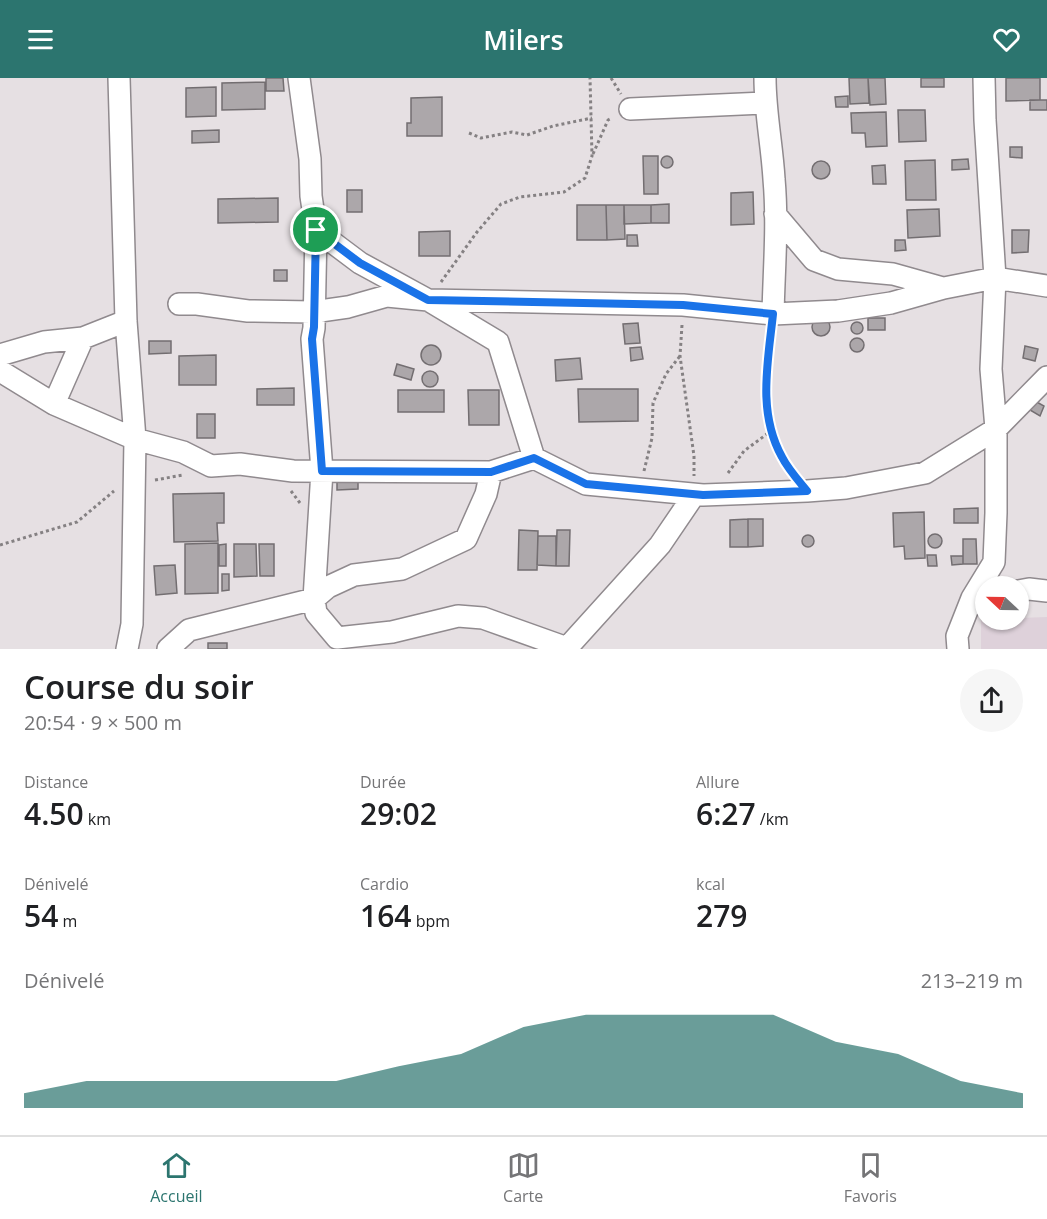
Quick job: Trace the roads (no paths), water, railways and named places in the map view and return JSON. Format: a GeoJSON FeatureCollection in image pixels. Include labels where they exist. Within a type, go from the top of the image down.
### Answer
{"type":"FeatureCollection","features":[{"type":"Feature","properties":{"kind":"street"},"geometry":{"type":"LineString","coordinates":[[119,78],[126,321],[135,439],[132,624],[127,649]]}},
{"type":"Feature","properties":{"kind":"street"},"geometry":{"type":"LineString","coordinates":[[299,78],[310,159],[311,196],[316,230],[312,339],[322,471],[314,599],[316,613],[337,638],[392,632],[458,616],[483,618],[567,649],[704,495]]}},
{"type":"Feature","properties":{"kind":"street"},"geometry":{"type":"LineString","coordinates":[[765,78],[765,103],[774,179],[773,314]]}},
{"type":"Feature","properties":{"kind":"street"},"geometry":{"type":"LineString","coordinates":[[984,78],[995,278],[991,369],[996,429],[996,513],[994,562],[988,576]]}},
{"type":"Feature","properties":{"kind":"street"},"geometry":{"type":"LineString","coordinates":[[630,109],[765,103]]}},
{"type":"Feature","properties":{"kind":"street"},"geometry":{"type":"LineString","coordinates":[[775,214],[814,260],[838,269],[893,274],[944,288]]}},
{"type":"Feature","properties":{"kind":"street"},"geometry":{"type":"LineString","coordinates":[[316,230],[360,263],[498,342],[534,458]]}},
{"type":"Feature","properties":{"kind":"street"},"geometry":{"type":"LineString","coordinates":[[179,304],[197,304],[248,311],[313,312],[348,307],[387,296],[428,300],[683,305],[773,314],[838,311],[891,303],[944,288],[995,278],[1047,286]]}},
{"type":"Feature","properties":{"kind":"street"},"geometry":{"type":"LineString","coordinates":[[0,355],[44,342],[83,338],[126,321]]}},
{"type":"Feature","properties":{"kind":"street"},"geometry":{"type":"LineString","coordinates":[[54,404],[83,338]]}},
{"type":"Feature","properties":{"kind":"street"},"geometry":{"type":"LineString","coordinates":[[0,371],[54,404],[135,439],[183,452],[211,466],[240,464],[293,471],[491,472],[534,458],[586,484],[704,495],[846,488],[925,473],[996,429],[1047,377]]}},
{"type":"Feature","properties":{"kind":"street"},"geometry":{"type":"LineString","coordinates":[[168,649],[189,630],[314,599],[328,586],[354,575],[402,569],[466,539],[486,494],[491,472]]}},
{"type":"Feature","properties":{"kind":"street"},"geometry":{"type":"LineString","coordinates":[[1029,590],[1047,591]]}},
{"type":"Feature","properties":{"kind":"street"},"geometry":{"type":"LineString","coordinates":[[958,649],[957,636],[975,604]]}},
{"type":"Feature","properties":{"kind":"street"},"geometry":{"type":"LineString","coordinates":[[111,649],[123,641],[132,624]]}}]}
